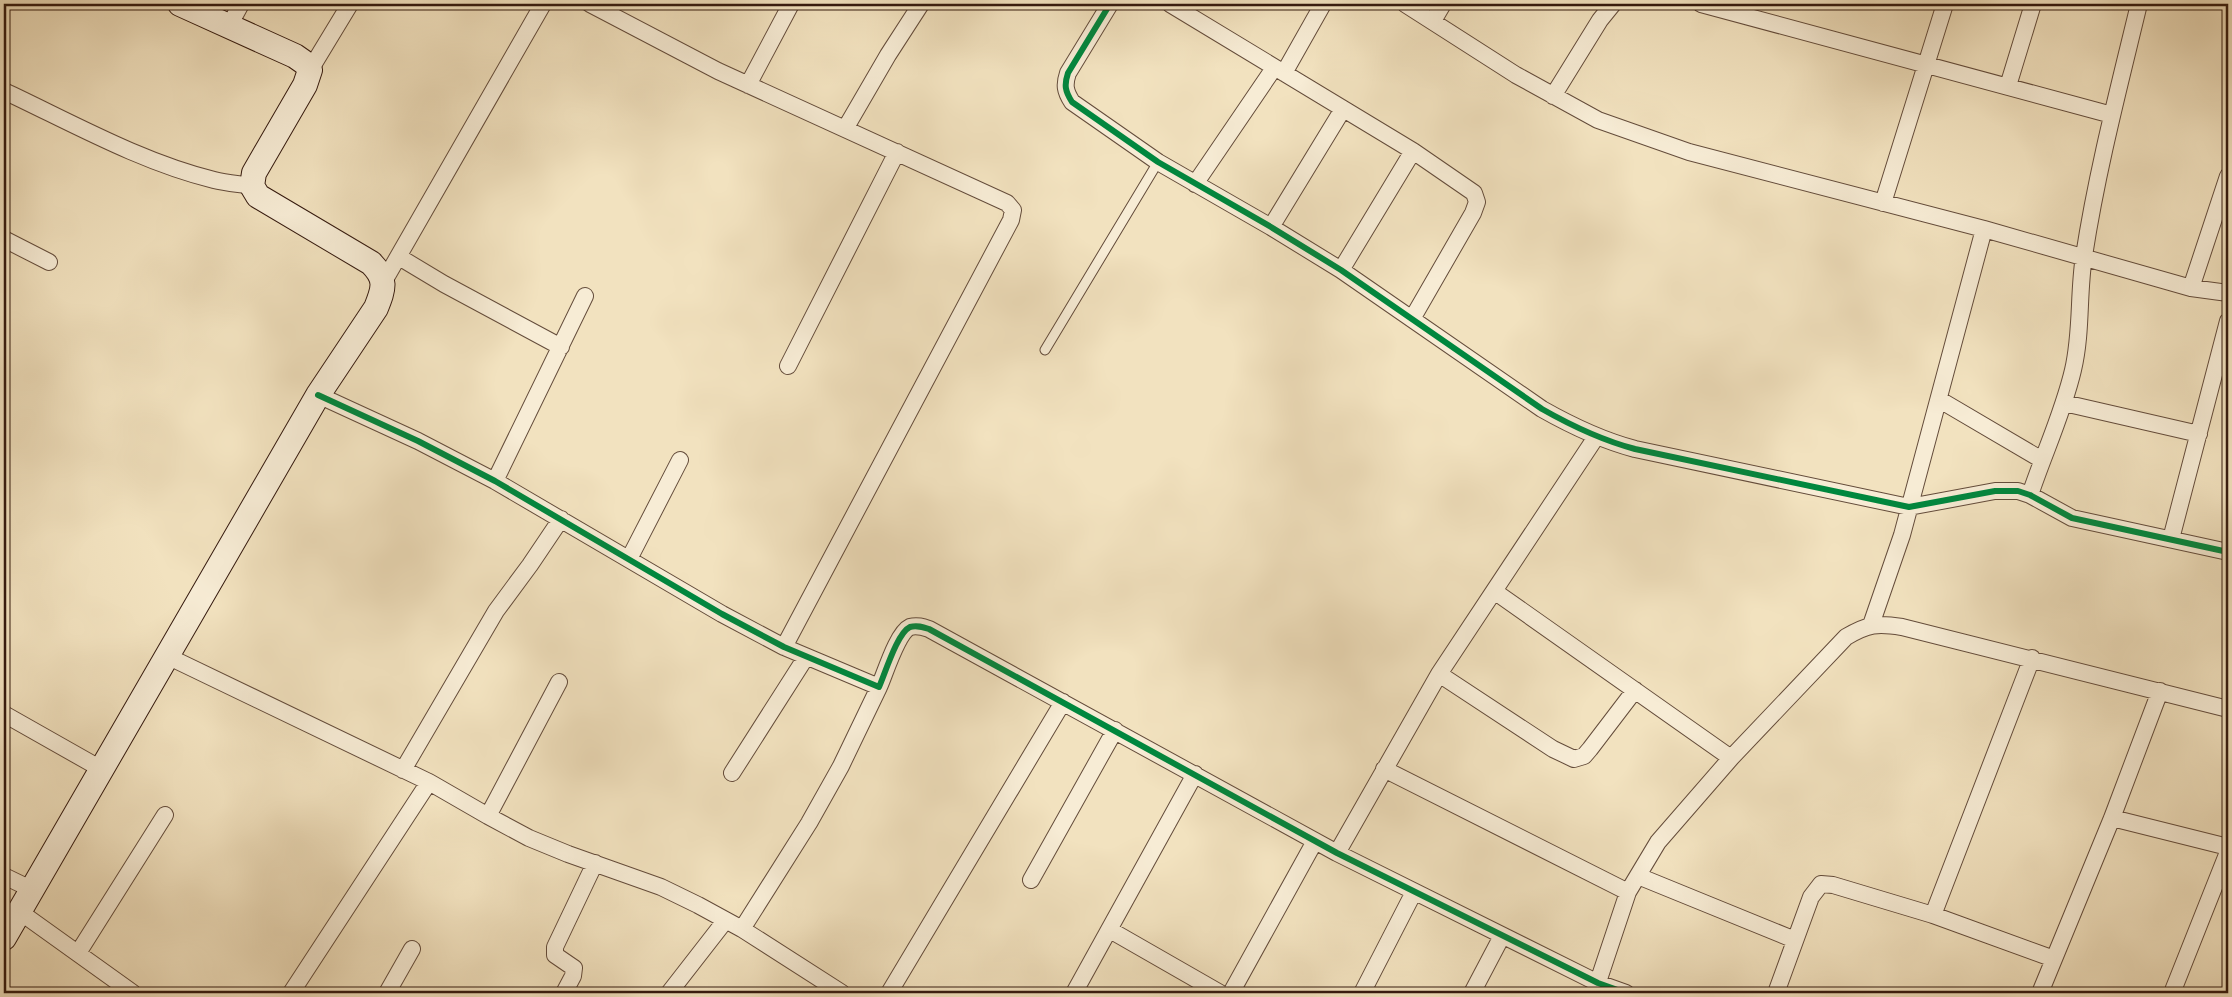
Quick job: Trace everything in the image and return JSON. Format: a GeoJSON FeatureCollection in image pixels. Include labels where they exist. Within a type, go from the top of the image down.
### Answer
{"type":"FeatureCollection","features":[{"type":"Feature","properties":{"kind":"street"},"geometry":{"type":"LineString","coordinates":[[180,4],[295,56],[305,63],[310,70]]}},
{"type":"Feature","properties":{"kind":"street"},"geometry":{"type":"LineString","coordinates":[[229,26],[242,4]]}},
{"type":"Feature","properties":{"kind":"street"},"geometry":{"type":"LineString","coordinates":[[350,4],[310,70],[305,85],[254,173],[252,186],[258,196],[371,263],[380,272],[383,283]]}},
{"type":"Feature","properties":{"kind":"street"},"geometry":{"type":"LineString","coordinates":[[4,938],[103,770],[318,395],[376,308],[383,283],[543,4]]}},
{"type":"Feature","properties":{"kind":"street"},"geometry":{"type":"LineString","coordinates":[[590,4],[640,32],[748,85],[1007,203],[1013,210],[1011,220],[784,647]]}},
{"type":"Feature","properties":{"kind":"street"},"geometry":{"type":"LineString","coordinates":[[748,85],[791,4]]}},
{"type":"Feature","properties":{"kind":"street"},"geometry":{"type":"LineString","coordinates":[[845,129],[921,4]]}},
{"type":"Feature","properties":{"kind":"street"},"geometry":{"type":"LineString","coordinates":[[1110,4],[1068,73],[1065,83],[1066,92],[1072,102],[1158,162],[1341,270],[1542,409],[1596,437],[1634,449],[1909,507],[1995,491],[2018,491],[2030,495],[2072,518],[2228,552]]}},
{"type":"Feature","properties":{"kind":"street"},"geometry":{"type":"LineString","coordinates":[[1170,4],[1413,151],[1474,192],[1477,202],[1473,213],[1412,319]]}},
{"type":"Feature","properties":{"kind":"street"},"geometry":{"type":"LineString","coordinates":[[1195,184],[1279,70],[1323,4]]}},
{"type":"Feature","properties":{"kind":"street"},"geometry":{"type":"LineString","coordinates":[[1405,4],[1516,75],[1598,120],[1689,152],[1984,229],[2191,288],[2228,294]]}},
{"type":"Feature","properties":{"kind":"street"},"geometry":{"type":"LineString","coordinates":[[1432,21],[1443,4]]}},
{"type":"Feature","properties":{"kind":"street"},"geometry":{"type":"LineString","coordinates":[[1553,96],[1600,20],[1613,4]]}},
{"type":"Feature","properties":{"kind":"street"},"geometry":{"type":"LineString","coordinates":[[1701,4],[2112,115]]}},
{"type":"Feature","properties":{"kind":"street"},"geometry":{"type":"LineString","coordinates":[[1883,203],[1945,4]]}},
{"type":"Feature","properties":{"kind":"street"},"geometry":{"type":"LineString","coordinates":[[2008,86],[2034,4]]}},
{"type":"Feature","properties":{"kind":"street"},"geometry":{"type":"LineString","coordinates":[[2030,495],[2064,403],[2074,368],[2084,257],[2112,115],[2139,4]]}},
{"type":"Feature","properties":{"kind":"street"},"geometry":{"type":"LineString","coordinates":[[4,91],[102,138],[166,165],[215,180],[252,186]]}},
{"type":"Feature","properties":{"kind":"street"},"geometry":{"type":"LineString","coordinates":[[1271,227],[1343,109]]}},
{"type":"Feature","properties":{"kind":"street"},"geometry":{"type":"LineString","coordinates":[[1341,270],[1413,151]]}},
{"type":"Feature","properties":{"kind":"street"},"geometry":{"type":"LineString","coordinates":[[788,366],[897,152]]}},
{"type":"Feature","properties":{"kind":"street"},"geometry":{"type":"LineString","coordinates":[[2191,288],[2228,176]]}},
{"type":"Feature","properties":{"kind":"street"},"geometry":{"type":"LineString","coordinates":[[1871,625],[1902,535],[1940,400],[1984,229]]}},
{"type":"Feature","properties":{"kind":"street"},"geometry":{"type":"LineString","coordinates":[[4,239],[49,262]]}},
{"type":"Feature","properties":{"kind":"street"},"geometry":{"type":"LineString","coordinates":[[399,257],[444,284],[561,347]]}},
{"type":"Feature","properties":{"kind":"street"},"geometry":{"type":"LineString","coordinates":[[495,481],[585,296]]}},
{"type":"Feature","properties":{"kind":"street"},"geometry":{"type":"LineString","coordinates":[[2171,539],[2228,321]]}},
{"type":"Feature","properties":{"kind":"street"},"geometry":{"type":"LineString","coordinates":[[318,395],[418,441],[495,481],[722,614],[784,647],[879,688]]}},
{"type":"Feature","properties":{"kind":"street"},"geometry":{"type":"LineString","coordinates":[[1940,400],[2042,460]]}},
{"type":"Feature","properties":{"kind":"street"},"geometry":{"type":"LineString","coordinates":[[2064,403],[2198,434]]}},
{"type":"Feature","properties":{"kind":"street"},"geometry":{"type":"LineString","coordinates":[[1337,853],[1438,674],[1596,437]]}},
{"type":"Feature","properties":{"kind":"street"},"geometry":{"type":"LineString","coordinates":[[629,559],[680,460]]}},
{"type":"Feature","properties":{"kind":"street"},"geometry":{"type":"LineString","coordinates":[[403,770],[491,618],[561,519]]}},
{"type":"Feature","properties":{"kind":"street"},"geometry":{"type":"LineString","coordinates":[[1494,591],[1731,758]]}},
{"type":"Feature","properties":{"kind":"street"},"geometry":{"type":"LineString","coordinates":[[1596,988],[1628,892],[1658,842],[1731,758],[1846,637],[1871,625],[1884,624],[1902,627],[2032,658],[2228,709]]}},
{"type":"Feature","properties":{"kind":"street"},"geometry":{"type":"LineString","coordinates":[[742,929],[814,815],[841,766],[879,688],[900,636],[908,628],[917,626],[929,629],[1337,853],[1502,936],[1596,988],[1626,993]]}},
{"type":"Feature","properties":{"kind":"street"},"geometry":{"type":"LineString","coordinates":[[167,656],[265,701],[429,782],[529,838],[662,887],[742,929],[842,993]]}},
{"type":"Feature","properties":{"kind":"street"},"geometry":{"type":"LineString","coordinates":[[732,773],[806,657]]}},
{"type":"Feature","properties":{"kind":"street"},"geometry":{"type":"LineString","coordinates":[[1933,915],[2032,658]]}},
{"type":"Feature","properties":{"kind":"street"},"geometry":{"type":"LineString","coordinates":[[1438,674],[1553,749],[1574,759],[1584,756],[1590,750],[1635,690]]}},
{"type":"Feature","properties":{"kind":"street"},"geometry":{"type":"LineString","coordinates":[[488,816],[560,682]]}},
{"type":"Feature","properties":{"kind":"street"},"geometry":{"type":"LineString","coordinates":[[2040,993],[2112,818],[2160,691]]}},
{"type":"Feature","properties":{"kind":"street"},"geometry":{"type":"LineString","coordinates":[[890,993],[1063,702]]}},
{"type":"Feature","properties":{"kind":"street"},"geometry":{"type":"LineString","coordinates":[[4,714],[103,770]]}},
{"type":"Feature","properties":{"kind":"street"},"geometry":{"type":"LineString","coordinates":[[1031,880],[1115,730]]}},
{"type":"Feature","properties":{"kind":"street"},"geometry":{"type":"LineString","coordinates":[[1384,769],[1628,892]]}},
{"type":"Feature","properties":{"kind":"street"},"geometry":{"type":"LineString","coordinates":[[1074,993],[1195,774]]}},
{"type":"Feature","properties":{"kind":"street"},"geometry":{"type":"LineString","coordinates":[[291,993],[429,782]]}},
{"type":"Feature","properties":{"kind":"street"},"geometry":{"type":"LineString","coordinates":[[78,953],[165,815]]}},
{"type":"Feature","properties":{"kind":"street"},"geometry":{"type":"LineString","coordinates":[[2112,818],[2228,847]]}},
{"type":"Feature","properties":{"kind":"street"},"geometry":{"type":"LineString","coordinates":[[1231,993],[1315,841]]}},
{"type":"Feature","properties":{"kind":"street"},"geometry":{"type":"LineString","coordinates":[[2172,993],[2228,852]]}},
{"type":"Feature","properties":{"kind":"street"},"geometry":{"type":"LineString","coordinates":[[564,993],[573,976],[574,968],[554,955],[555,947],[595,863]]}},
{"type":"Feature","properties":{"kind":"street"},"geometry":{"type":"LineString","coordinates":[[4,876],[33,890]]}},
{"type":"Feature","properties":{"kind":"street"},"geometry":{"type":"LineString","coordinates":[[1638,876],[1795,940]]}},
{"type":"Feature","properties":{"kind":"street"},"geometry":{"type":"LineString","coordinates":[[1776,993],[1811,897],[1821,884],[1833,884],[1933,915],[2054,959]]}},
{"type":"Feature","properties":{"kind":"street"},"geometry":{"type":"LineString","coordinates":[[1362,993],[1414,892]]}},
{"type":"Feature","properties":{"kind":"street"},"geometry":{"type":"LineString","coordinates":[[20,912],[133,993]]}},
{"type":"Feature","properties":{"kind":"street"},"geometry":{"type":"LineString","coordinates":[[669,993],[725,921]]}},
{"type":"Feature","properties":{"kind":"street"},"geometry":{"type":"LineString","coordinates":[[1110,930],[1220,993]]}},
{"type":"Feature","properties":{"kind":"street"},"geometry":{"type":"LineString","coordinates":[[1472,993],[1502,936]]}},
{"type":"Feature","properties":{"kind":"street"},"geometry":{"type":"LineString","coordinates":[[386,993],[412,949]]}},
{"type":"Feature","properties":{"kind":"lane"},"geometry":{"type":"LineString","coordinates":[[1045,350],[1158,162]]}},
{"type":"Feature","properties":{"kind":"cycle path"},"geometry":{"type":"LineString","coordinates":[[1110,4],[1068,73],[1066,88],[1072,102],[1158,162],[1341,270],[1542,409],[1576,427],[1635,449],[1909,507],[1995,491],[2018,491],[2030,495],[2072,518],[2228,552]]}},
{"type":"Feature","properties":{"kind":"cycle path"},"geometry":{"type":"LineString","coordinates":[[318,395],[418,441],[495,481],[722,614],[784,647],[879,687],[896,645],[905,631],[915,626],[929,629],[1337,853],[1598,983],[1626,993]]}}]}
